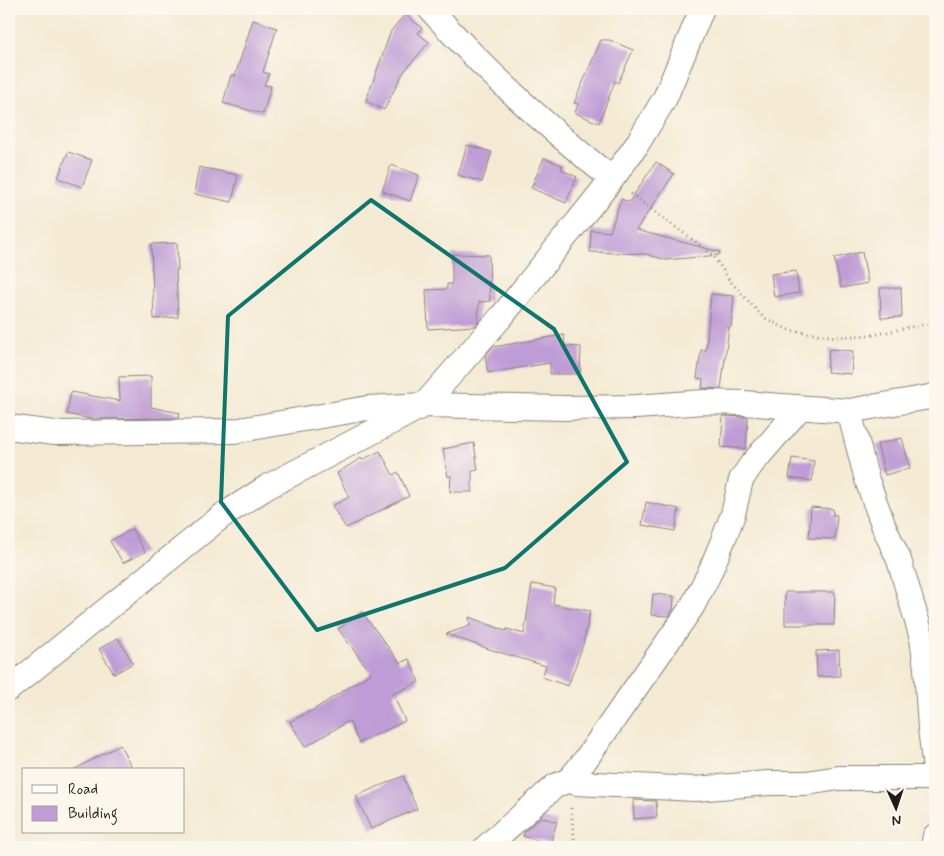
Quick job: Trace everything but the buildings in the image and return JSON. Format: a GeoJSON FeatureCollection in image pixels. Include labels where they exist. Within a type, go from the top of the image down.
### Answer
{"type":"FeatureCollection","features":[{"type":"Feature","properties":{"kind":"street"},"geometry":{"type":"LineString","coordinates":[[430,9],[524,104],[569,145],[612,179]]}},
{"type":"Feature","properties":{"kind":"street"},"geometry":{"type":"LineString","coordinates":[[9,689],[222,516],[267,487],[424,406],[502,316],[612,179],[636,146],[665,98],[702,9]]}},
{"type":"Feature","properties":{"kind":"street"},"geometry":{"type":"LineString","coordinates":[[9,427],[54,433],[234,431],[368,408],[424,406],[566,408],[636,407],[704,402],[849,411],[935,396]]}},
{"type":"Feature","properties":{"kind":"street"},"geometry":{"type":"LineString","coordinates":[[573,781],[586,759],[692,607],[709,574],[733,514],[741,480],[751,465],[800,408]]}},
{"type":"Feature","properties":{"kind":"street"},"geometry":{"type":"LineString","coordinates":[[849,411],[867,480],[898,560],[922,638],[935,769]]}},
{"type":"Feature","properties":{"kind":"street"},"geometry":{"type":"LineString","coordinates":[[486,847],[555,786],[573,781],[695,789],[768,783],[806,783],[840,778],[935,778]]}},
{"type":"Feature","properties":{"kind":"street"},"geometry":{"type":"LineString","coordinates":[[933,847],[935,836]]}},
{"type":"Feature","properties":{"kind":"path"},"geometry":{"type":"LineString","coordinates":[[612,179],[713,255],[730,281],[763,317],[789,330],[835,336],[873,335],[935,322]]}},
{"type":"Feature","properties":{"kind":"path"},"geometry":{"type":"LineString","coordinates":[[573,781],[571,800],[575,847]]}},
{"type":"Feature","properties":{"kind":"highlighted area"},"geometry":{"type":"Polygon","coordinates":[[[371,200],[554,329],[627,462],[505,568],[317,630],[221,502],[228,316],[371,200]]]}}]}
